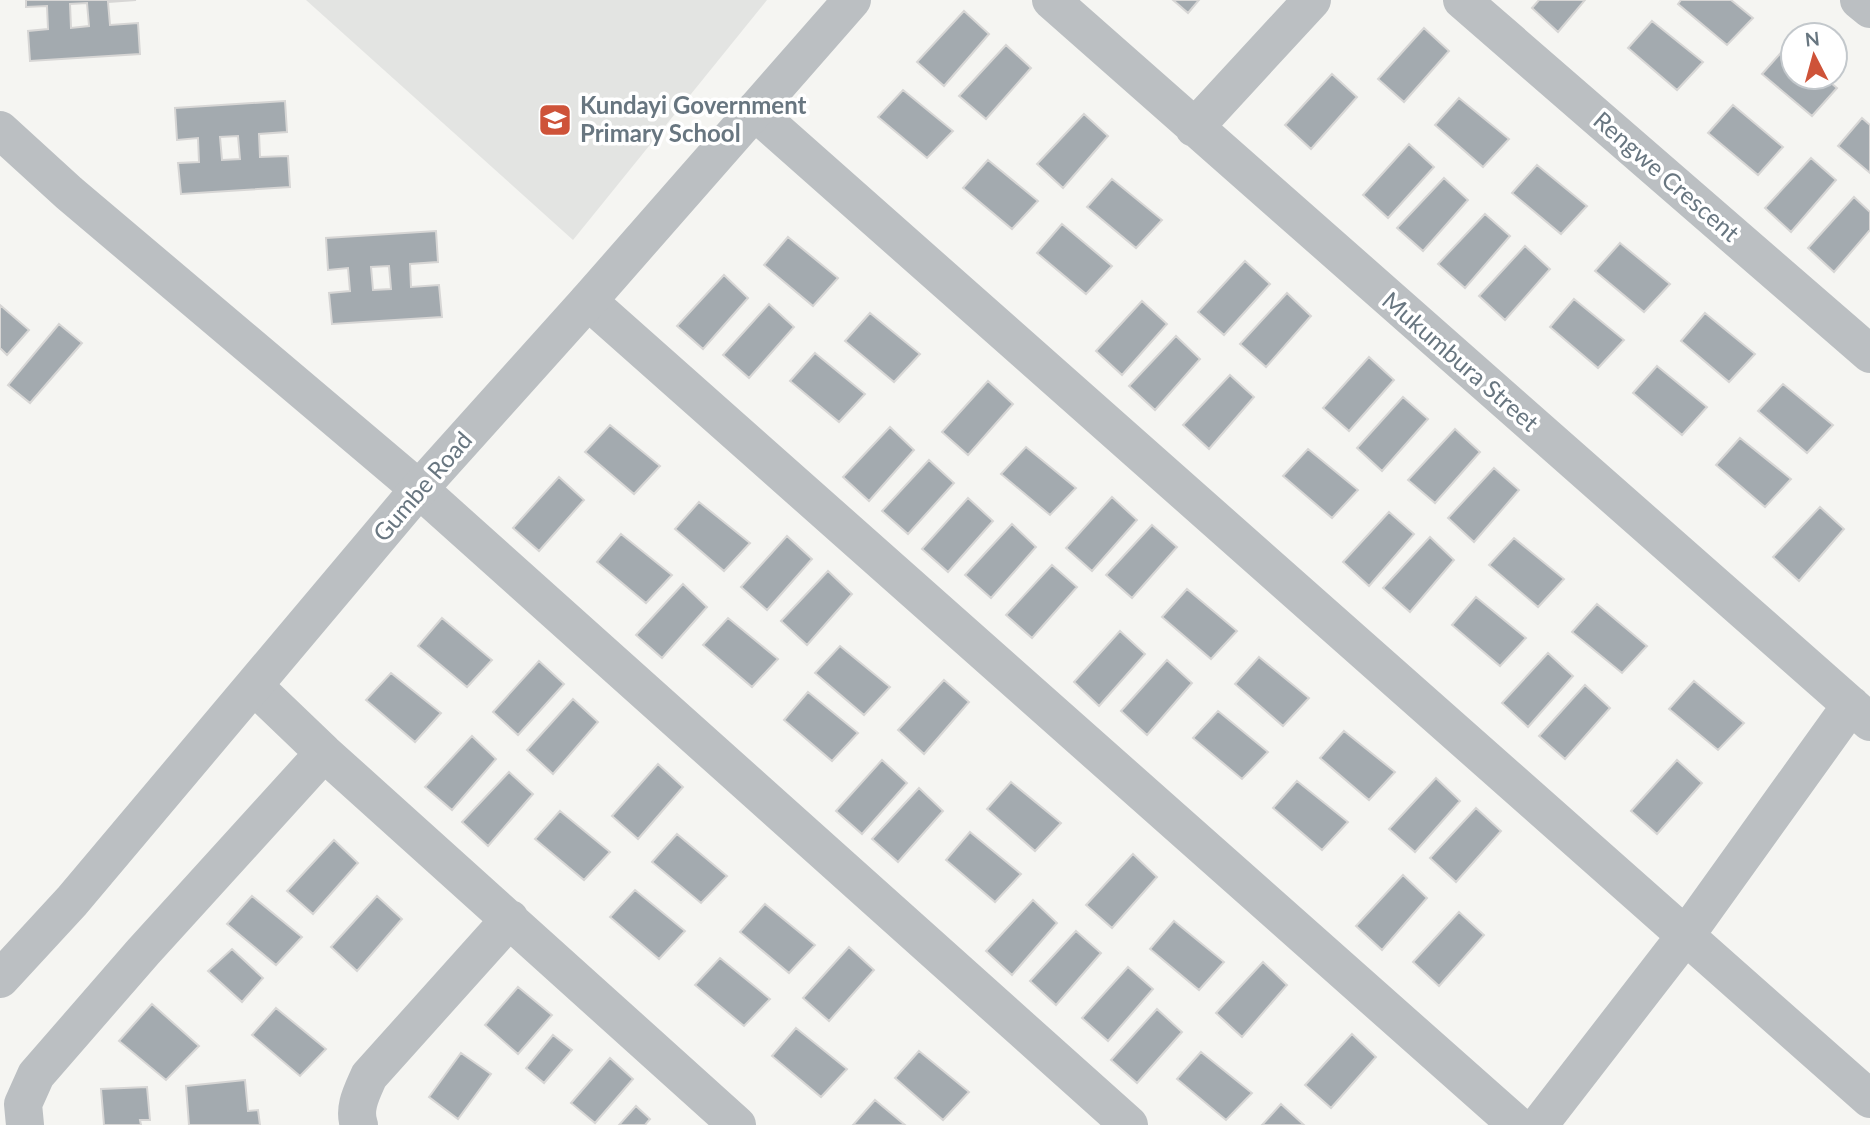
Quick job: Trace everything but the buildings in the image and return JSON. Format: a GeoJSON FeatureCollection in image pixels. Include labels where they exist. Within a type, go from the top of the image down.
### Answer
{"type":"FeatureCollection","features":[{"type":"Feature","properties":{"kind":"street","name":"Gumbe Road"},"geometry":{"type":"LineString","coordinates":[[0,979],[72,901],[419,489],[852,0]]}},
{"type":"Feature","properties":{"kind":"street","name":"Mukumbura Street"},"geometry":{"type":"LineString","coordinates":[[1051,0],[1860,714]]}},
{"type":"Feature","properties":{"kind":"street"},"geometry":{"type":"LineString","coordinates":[[1194,128],[1312,0]]}},
{"type":"Feature","properties":{"kind":"street","name":"Rengwe Crescent"},"geometry":{"type":"LineString","coordinates":[[1462,0],[1870,354]]}},
{"type":"Feature","properties":{"kind":"street"},"geometry":{"type":"LineString","coordinates":[[1860,0],[1870,9]]}},
{"type":"Feature","properties":{"kind":"street"},"geometry":{"type":"LineString","coordinates":[[754,111],[1870,1099]]}},
{"type":"Feature","properties":{"kind":"street"},"geometry":{"type":"LineString","coordinates":[[0,130],[69,192],[419,489],[1129,1125]]}},
{"type":"Feature","properties":{"kind":"street"},"geometry":{"type":"LineString","coordinates":[[588,301],[1517,1125]]}},
{"type":"Feature","properties":{"kind":"street"},"geometry":{"type":"LineString","coordinates":[[254,686],[324,753],[737,1125]]}},
{"type":"Feature","properties":{"kind":"street"},"geometry":{"type":"LineString","coordinates":[[1539,1125],[1860,714]]}},
{"type":"Feature","properties":{"kind":"street"},"geometry":{"type":"LineString","coordinates":[[25,1125],[23,1104],[36,1075],[142,952],[324,753]]}},
{"type":"Feature","properties":{"kind":"street"},"geometry":{"type":"LineString","coordinates":[[359,1125],[356,1118],[359,1099],[369,1076],[510,919]]}},
{"type":"Feature","properties":{"kind":"shaded area","name":"Kundayi Government Primary School"},"geometry":{"type":"Polygon","coordinates":[[[306,0],[767,0],[573,240],[306,0]]]}},
{"type":"Feature","properties":{"kind":"place","name":"Kundayi Government Primary School"},"geometry":{"type":"Point","coordinates":[555,120]}}]}
